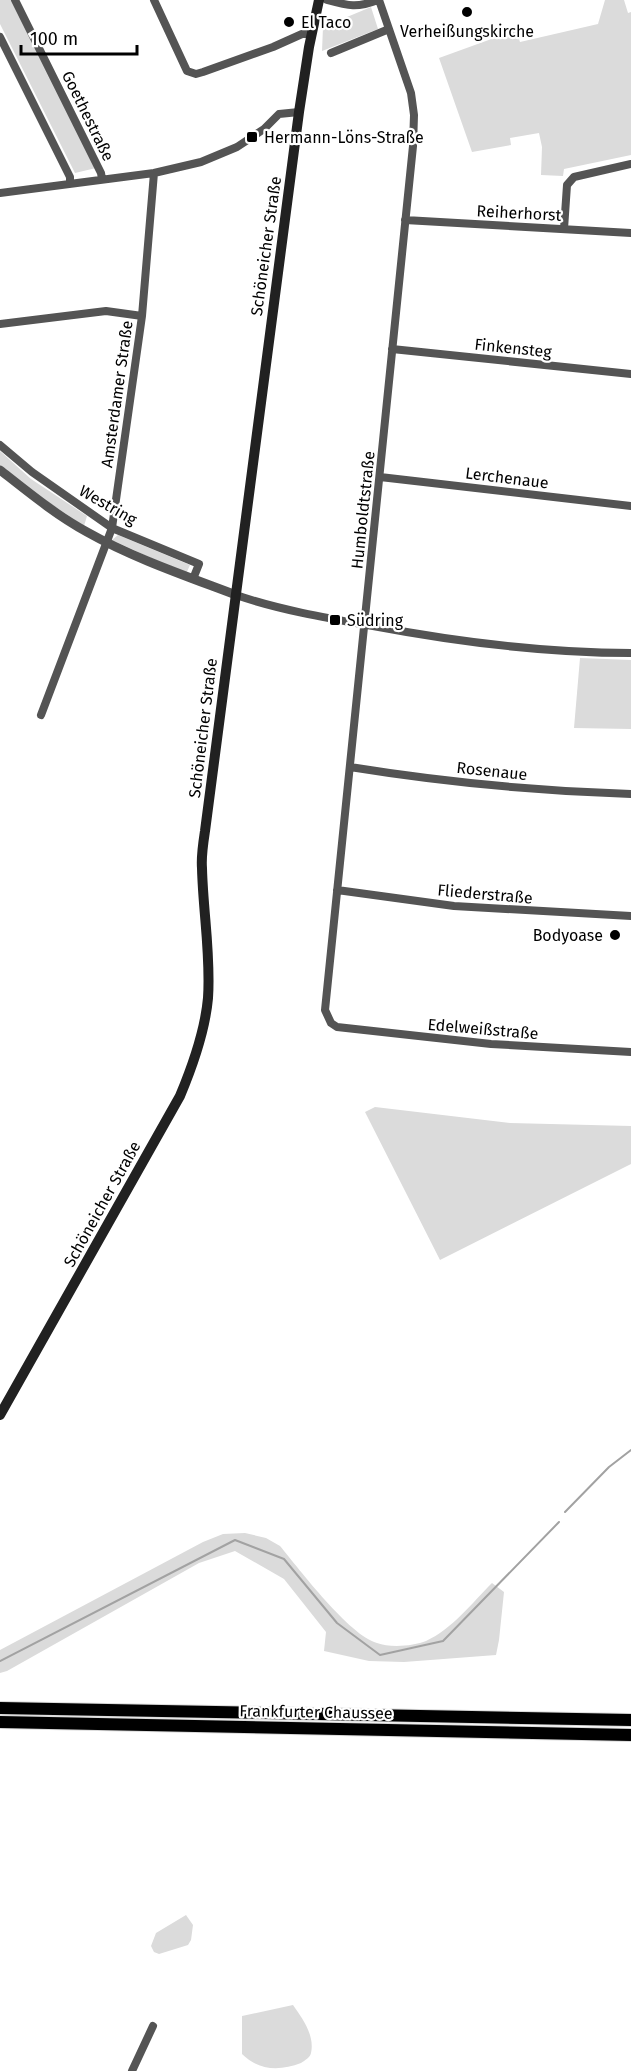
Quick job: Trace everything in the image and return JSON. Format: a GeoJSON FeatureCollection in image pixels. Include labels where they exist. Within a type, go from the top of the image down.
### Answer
{"type":"FeatureCollection","features":[{"type":"Feature","properties":{"kind":"main road","name":"Schöneicher Straße"},"geometry":{"type":"LineString","coordinates":[[0,1415],[180,1096],[195,1057],[206,1016],[208,984],[202,858],[299,112],[311,34],[319,0]]}},
{"type":"Feature","properties":{"kind":"main road","name":"Frankfurter Chaussee"},"geometry":{"type":"LineString","coordinates":[[0,1708],[631,1720]]}},
{"type":"Feature","properties":{"kind":"main road","name":"Frankfurter Chaussee"},"geometry":{"type":"LineString","coordinates":[[0,1722],[631,1735]]}},
{"type":"Feature","properties":{"kind":"street","name":"Goethestraße"},"geometry":{"type":"LineString","coordinates":[[15,0],[102,179]]}},
{"type":"Feature","properties":{"kind":"street"},"geometry":{"type":"LineString","coordinates":[[154,0],[187,70],[191,73],[196,74],[223,65],[302,34],[311,34]]}},
{"type":"Feature","properties":{"kind":"street"},"geometry":{"type":"LineString","coordinates":[[327,0],[361,7],[379,0]]}},
{"type":"Feature","properties":{"kind":"street","name":"Humboldtstraße"},"geometry":{"type":"LineString","coordinates":[[333,1025],[325,1010],[413,146],[413,104],[379,0]]}},
{"type":"Feature","properties":{"kind":"street"},"geometry":{"type":"LineString","coordinates":[[331,53],[389,29]]}},
{"type":"Feature","properties":{"kind":"street"},"geometry":{"type":"LineString","coordinates":[[0,37],[69,177],[70,184]]}},
{"type":"Feature","properties":{"kind":"street"},"geometry":{"type":"LineString","coordinates":[[0,193],[154,173],[201,162],[220,155],[252,137],[279,114],[299,112]]}},
{"type":"Feature","properties":{"kind":"street"},"geometry":{"type":"LineString","coordinates":[[564,229],[567,185],[570,180],[574,177],[631,164]]}},
{"type":"Feature","properties":{"kind":"street","name":"Amsterdamer Straße"},"geometry":{"type":"LineString","coordinates":[[41,715],[112,528],[142,316],[154,173]]}},
{"type":"Feature","properties":{"kind":"street","name":"Reiherhorst"},"geometry":{"type":"LineString","coordinates":[[405,220],[631,234]]}},
{"type":"Feature","properties":{"kind":"street"},"geometry":{"type":"LineString","coordinates":[[0,324],[106,311],[142,316]]}},
{"type":"Feature","properties":{"kind":"street","name":"Finkensteg"},"geometry":{"type":"LineString","coordinates":[[392,349],[631,374]]}},
{"type":"Feature","properties":{"kind":"street","name":"Westring"},"geometry":{"type":"LineString","coordinates":[[0,445],[32,472],[112,528],[199,564],[193,579]]}},
{"type":"Feature","properties":{"kind":"street","name":"Westring"},"geometry":{"type":"LineString","coordinates":[[0,470],[60,516],[107,542],[236,596]]}},
{"type":"Feature","properties":{"kind":"street","name":"Lerchenaue"},"geometry":{"type":"LineString","coordinates":[[380,477],[631,506]]}},
{"type":"Feature","properties":{"kind":"street"},"geometry":{"type":"LineString","coordinates":[[236,596],[364,625],[479,643],[576,652],[631,654]]}},
{"type":"Feature","properties":{"kind":"street","name":"Rosenaue"},"geometry":{"type":"LineString","coordinates":[[350,767],[562,792],[631,795]]}},
{"type":"Feature","properties":{"kind":"street","name":"Fliederstraße"},"geometry":{"type":"LineString","coordinates":[[337,890],[454,906],[631,916]]}},
{"type":"Feature","properties":{"kind":"street","name":"Edelweißstraße"},"geometry":{"type":"LineString","coordinates":[[333,1025],[474,1043],[631,1052]]}},
{"type":"Feature","properties":{"kind":"street"},"geometry":{"type":"LineString","coordinates":[[132,2071],[153,2026]]}},
{"type":"Feature","properties":{"kind":"shaded area"},"geometry":{"type":"Polygon","coordinates":[[[0,0],[12,0],[96,168],[75,173],[0,24],[0,0]]]}},
{"type":"Feature","properties":{"kind":"shaded area"},"geometry":{"type":"Polygon","coordinates":[[[605,0],[624,0],[628,13],[631,12],[631,155],[564,169],[563,176],[541,175],[542,147],[539,133],[510,138],[511,145],[472,152],[439,58],[516,30],[520,42],[598,24],[605,0]]]}},
{"type":"Feature","properties":{"kind":"shaded area"},"geometry":{"type":"Polygon","coordinates":[[[371,7],[378,29],[322,51],[323,27],[371,7]]]}},
{"type":"Feature","properties":{"kind":"shaded area"},"geometry":{"type":"Polygon","coordinates":[[[0,451],[31,479],[87,516],[84,526],[17,481],[0,466],[0,451]]]}},
{"type":"Feature","properties":{"kind":"shaded area"},"geometry":{"type":"Polygon","coordinates":[[[118,535],[190,565],[186,574],[112,540],[118,535]]]}},
{"type":"Feature","properties":{"kind":"shaded area"},"geometry":{"type":"Polygon","coordinates":[[[580,658],[631,660],[631,729],[574,728],[580,658]]]}},
{"type":"Feature","properties":{"kind":"shaded area"},"geometry":{"type":"Polygon","coordinates":[[[375,1107],[510,1123],[631,1126],[631,1164],[440,1260],[365,1112],[375,1107]]]}},
{"type":"Feature","properties":{"kind":"shaded area"},"geometry":{"type":"Polygon","coordinates":[[[245,1533],[266,1538],[280,1546],[339,1615],[366,1638],[382,1645],[415,1644],[435,1636],[461,1615],[492,1583],[504,1592],[496,1655],[404,1662],[369,1661],[324,1651],[326,1632],[284,1579],[235,1551],[199,1563],[0,1673],[0,1650],[203,1542],[223,1534],[245,1533]]]}},
{"type":"Feature","properties":{"kind":"shaded area"},"geometry":{"type":"Polygon","coordinates":[[[186,1915],[193,1925],[188,1945],[159,1954],[154,1952],[151,1946],[156,1933],[186,1915]]]}},
{"type":"Feature","properties":{"kind":"shaded area"},"geometry":{"type":"Polygon","coordinates":[[[293,2005],[304,2021],[311,2040],[311,2053],[308,2058],[293,2066],[270,2068],[255,2064],[242,2054],[242,2016],[293,2005]]]}},
{"type":"Feature","properties":{"kind":"waterway"},"geometry":{"type":"LineString","coordinates":[[565,1512],[609,1467],[631,1450]]}},
{"type":"Feature","properties":{"kind":"waterway"},"geometry":{"type":"LineString","coordinates":[[0,1661],[235,1540],[284,1559],[337,1623],[380,1655],[443,1641],[559,1522]]}},
{"type":"Feature","properties":{"kind":"place","name":"Verheißungskirche"},"geometry":{"type":"Point","coordinates":[467,12]}},
{"type":"Feature","properties":{"kind":"place","name":"El Taco"},"geometry":{"type":"Point","coordinates":[289,22]}},
{"type":"Feature","properties":{"kind":"place","name":"Hermann-Löns-Straße"},"geometry":{"type":"Point","coordinates":[252,137]}},
{"type":"Feature","properties":{"kind":"place","name":"Südring"},"geometry":{"type":"Point","coordinates":[335,620]}},
{"type":"Feature","properties":{"kind":"place","name":"Bodyoase"},"geometry":{"type":"Point","coordinates":[615,935]}}]}
